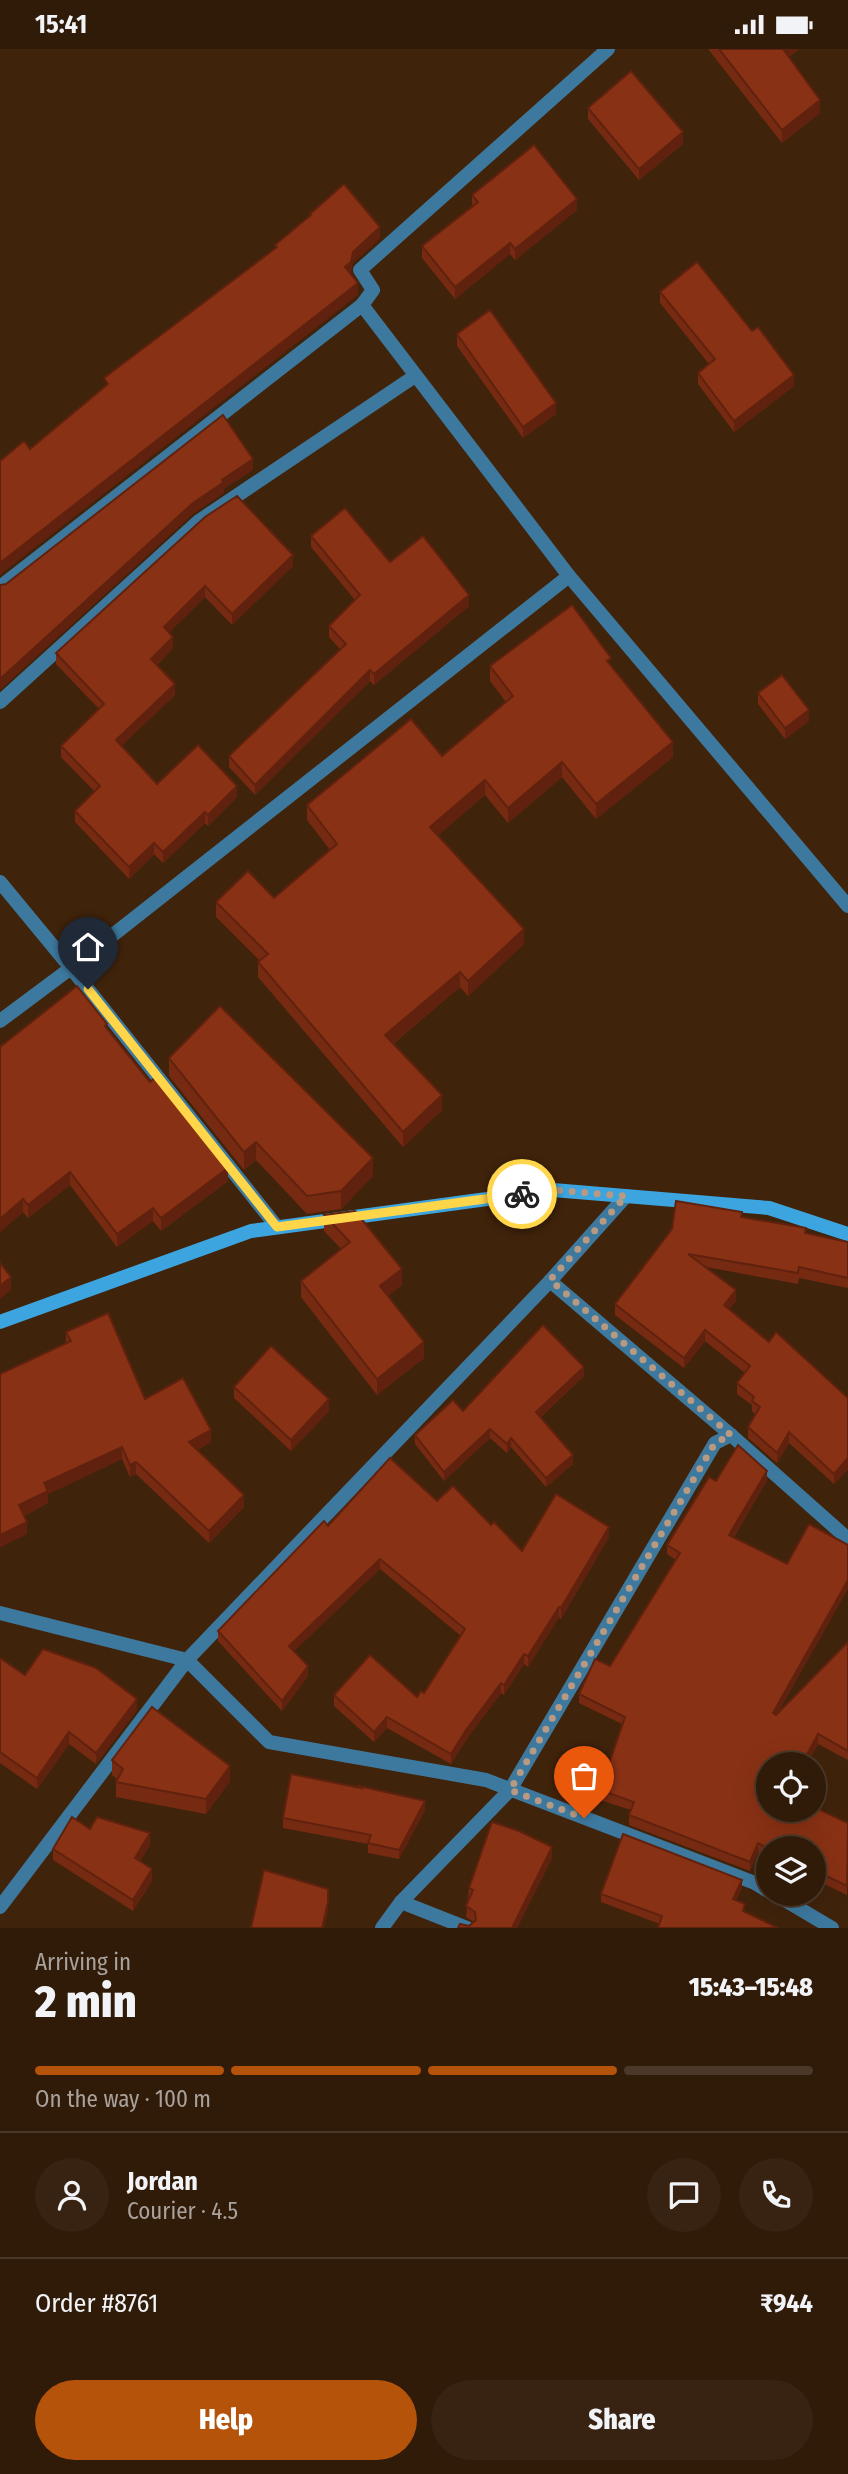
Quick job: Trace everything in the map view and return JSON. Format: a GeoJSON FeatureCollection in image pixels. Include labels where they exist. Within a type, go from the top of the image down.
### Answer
{"type":"FeatureCollection","features":[{"type":"Feature","properties":{"kind":"main road"},"geometry":{"type":"LineString","coordinates":[[0,1322],[251,1231],[553,1190],[769,1208],[848,1234]]}},
{"type":"Feature","properties":{"kind":"street"},"geometry":{"type":"LineString","coordinates":[[0,587],[362,305],[373,290],[360,270],[608,49]]}},
{"type":"Feature","properties":{"kind":"street"},"geometry":{"type":"LineString","coordinates":[[362,305],[569,576],[848,906]]}},
{"type":"Feature","properties":{"kind":"street"},"geometry":{"type":"LineString","coordinates":[[0,702],[199,521],[415,376]]}},
{"type":"Feature","properties":{"kind":"street"},"geometry":{"type":"LineString","coordinates":[[0,1021],[569,576]]}},
{"type":"Feature","properties":{"kind":"street"},"geometry":{"type":"LineString","coordinates":[[0,882],[277,1227]]}},
{"type":"Feature","properties":{"kind":"street"},"geometry":{"type":"LineString","coordinates":[[0,1907],[187,1660],[550,1280],[626,1196]]}},
{"type":"Feature","properties":{"kind":"street"},"geometry":{"type":"LineString","coordinates":[[550,1280],[848,1539]]}},
{"type":"Feature","properties":{"kind":"street"},"geometry":{"type":"LineString","coordinates":[[383,1928],[401,1902],[510,1790],[715,1443],[731,1435]]}},
{"type":"Feature","properties":{"kind":"street"},"geometry":{"type":"LineString","coordinates":[[0,1613],[187,1660],[269,1742],[486,1780],[756,1884]]}},
{"type":"Feature","properties":{"kind":"street"},"geometry":{"type":"LineString","coordinates":[[401,1902],[467,1928]]}},
{"type":"Feature","properties":{"kind":"street"},"geometry":{"type":"LineString","coordinates":[[794,1906],[832,1928]]}},
{"type":"Feature","properties":{"kind":"building"},"geometry":{"type":"Polygon","coordinates":[[[719,49],[783,49],[820,100],[782,130],[719,49]]]}},
{"type":"Feature","properties":{"kind":"building"},"geometry":{"type":"Polygon","coordinates":[[[631,71],[683,132],[639,169],[588,108],[631,71]]]}},
{"type":"Feature","properties":{"kind":"building"},"geometry":{"type":"Polygon","coordinates":[[[534,145],[577,199],[515,249],[510,243],[455,287],[422,246],[478,202],[472,195],[534,145]]]}},
{"type":"Feature","properties":{"kind":"building"},"geometry":{"type":"Polygon","coordinates":[[[344,184],[380,227],[353,252],[351,262],[345,267],[358,283],[0,563],[0,461],[24,441],[30,449],[108,384],[104,378],[277,247],[275,245],[344,184]]]}},
{"type":"Feature","properties":{"kind":"building"},"geometry":{"type":"Polygon","coordinates":[[[697,262],[752,331],[758,327],[794,375],[734,421],[698,373],[715,359],[660,292],[697,262]]]}},
{"type":"Feature","properties":{"kind":"building"},"geometry":{"type":"Polygon","coordinates":[[[490,310],[556,403],[523,427],[457,334],[490,310]]]}},
{"type":"Feature","properties":{"kind":"building"},"geometry":{"type":"Polygon","coordinates":[[[223,415],[253,459],[193,503],[0,679],[0,585],[6,584],[223,415]]]}},
{"type":"Feature","properties":{"kind":"building"},"geometry":{"type":"Polygon","coordinates":[[[237,496],[293,555],[232,614],[205,586],[164,627],[173,637],[151,659],[175,684],[116,740],[157,784],[198,745],[237,786],[208,815],[205,812],[163,852],[154,843],[129,867],[75,811],[100,786],[61,746],[104,704],[56,653],[205,517],[237,496]]]}},
{"type":"Feature","properties":{"kind":"building"},"geometry":{"type":"Polygon","coordinates":[[[345,508],[390,562],[423,536],[469,595],[374,674],[370,670],[255,785],[229,756],[346,644],[329,626],[360,595],[311,536],[345,508]]]}},
{"type":"Feature","properties":{"kind":"building"},"geometry":{"type":"Polygon","coordinates":[[[572,605],[611,658],[607,661],[673,742],[596,804],[562,762],[508,808],[485,780],[430,827],[524,929],[468,981],[460,972],[385,1035],[442,1095],[403,1132],[258,962],[268,954],[216,902],[248,871],[274,898],[337,844],[307,805],[411,719],[442,756],[513,696],[490,666],[572,605]]]}},
{"type":"Feature","properties":{"kind":"building"},"geometry":{"type":"Polygon","coordinates":[[[782,675],[809,710],[785,728],[758,693],[782,675]]]}},
{"type":"Feature","properties":{"kind":"building"},"geometry":{"type":"Polygon","coordinates":[[[77,986],[150,1082],[156,1077],[228,1168],[161,1218],[153,1208],[117,1234],[70,1172],[28,1205],[23,1199],[0,1219],[0,1047],[77,986]]]}},
{"type":"Feature","properties":{"kind":"building"},"geometry":{"type":"Polygon","coordinates":[[[220,1006],[373,1158],[341,1191],[307,1196],[256,1142],[244,1152],[169,1058],[220,1006]]]}},
{"type":"Feature","properties":{"kind":"building"},"geometry":{"type":"Polygon","coordinates":[[[676,1201],[742,1212],[741,1217],[806,1228],[805,1233],[848,1242],[848,1278],[799,1267],[798,1273],[688,1254],[736,1290],[724,1305],[769,1342],[776,1332],[848,1398],[848,1458],[834,1474],[789,1432],[777,1453],[748,1427],[760,1407],[752,1401],[754,1397],[737,1383],[750,1366],[705,1330],[684,1358],[615,1304],[672,1229],[676,1201]]]}},
{"type":"Feature","properties":{"kind":"building"},"geometry":{"type":"Polygon","coordinates":[[[355,1211],[402,1269],[380,1286],[424,1342],[377,1379],[301,1281],[350,1242],[324,1215],[355,1211]]]}},
{"type":"Feature","properties":{"kind":"building"},"geometry":{"type":"Polygon","coordinates":[[[0,1263],[11,1277],[0,1286],[0,1263]]]}},
{"type":"Feature","properties":{"kind":"building"},"geometry":{"type":"Polygon","coordinates":[[[108,1313],[145,1399],[183,1378],[211,1430],[189,1442],[244,1495],[209,1531],[136,1462],[130,1465],[122,1447],[44,1483],[48,1491],[19,1505],[27,1522],[0,1535],[0,1374],[71,1341],[66,1332],[108,1313]]]}},
{"type":"Feature","properties":{"kind":"building"},"geometry":{"type":"Polygon","coordinates":[[[543,1325],[584,1367],[536,1412],[573,1455],[546,1478],[511,1438],[507,1444],[490,1429],[444,1472],[415,1435],[453,1400],[463,1411],[543,1325]]]}},
{"type":"Feature","properties":{"kind":"building"},"geometry":{"type":"Polygon","coordinates":[[[271,1346],[329,1399],[291,1440],[234,1387],[271,1346]]]}},
{"type":"Feature","properties":{"kind":"building"},"geometry":{"type":"Polygon","coordinates":[[[738,1445],[767,1471],[729,1535],[787,1564],[809,1524],[848,1545],[848,1580],[773,1713],[776,1715],[848,1642],[848,1751],[818,1734],[808,1752],[756,1752],[756,1822],[826,1822],[826,1813],[848,1823],[847,1886],[826,1876],[826,1836],[756,1836],[756,1848],[750,1862],[629,1815],[634,1802],[600,1790],[625,1717],[579,1694],[595,1659],[610,1666],[680,1553],[667,1545],[709,1477],[716,1481],[738,1445]]]}},
{"type":"Feature","properties":{"kind":"building"},"geometry":{"type":"Polygon","coordinates":[[[390,1458],[437,1501],[453,1486],[491,1525],[494,1522],[522,1551],[556,1494],[609,1527],[561,1608],[559,1607],[528,1656],[524,1654],[504,1685],[501,1683],[451,1754],[387,1717],[374,1732],[334,1695],[370,1655],[417,1697],[421,1691],[424,1693],[465,1629],[380,1559],[289,1646],[308,1666],[282,1701],[218,1631],[324,1521],[328,1526],[390,1458]]]}},
{"type":"Feature","properties":{"kind":"building"},"geometry":{"type":"Polygon","coordinates":[[[43,1649],[96,1668],[137,1699],[96,1753],[69,1732],[37,1778],[0,1752],[0,1658],[25,1675],[43,1649]]]}},
{"type":"Feature","properties":{"kind":"building"},"geometry":{"type":"Polygon","coordinates":[[[152,1707],[230,1766],[206,1799],[116,1782],[123,1769],[112,1760],[152,1707]]]}},
{"type":"Feature","properties":{"kind":"building"},"geometry":{"type":"Polygon","coordinates":[[[291,1774],[425,1801],[399,1850],[368,1843],[371,1835],[283,1818],[291,1774]]]}},
{"type":"Feature","properties":{"kind":"building"},"geometry":{"type":"Polygon","coordinates":[[[72,1817],[90,1829],[97,1817],[150,1833],[135,1858],[152,1869],[133,1900],[53,1849],[72,1817]]]}},
{"type":"Feature","properties":{"kind":"building"},"geometry":{"type":"Polygon","coordinates":[[[492,1822],[552,1847],[512,1928],[458,1928],[460,1924],[469,1926],[476,1920],[475,1912],[466,1906],[473,1890],[469,1888],[492,1822]]]}},
{"type":"Feature","properties":{"kind":"building"},"geometry":{"type":"Polygon","coordinates":[[[623,1834],[742,1880],[733,1899],[745,1904],[743,1911],[778,1928],[658,1928],[662,1916],[601,1894],[623,1834]]]}},
{"type":"Feature","properties":{"kind":"building"},"geometry":{"type":"Polygon","coordinates":[[[264,1870],[328,1889],[322,1928],[251,1928],[264,1870]]]}},
{"type":"Feature","properties":{"kind":"way so far"},"geometry":{"type":"LineString","coordinates":[[522,1194],[553,1190],[626,1196],[550,1280],[731,1435],[715,1443],[510,1790],[584,1818]]}},
{"type":"Feature","properties":{"kind":"route"},"geometry":{"type":"LineString","coordinates":[[88,989],[277,1227],[522,1194]]}}]}
